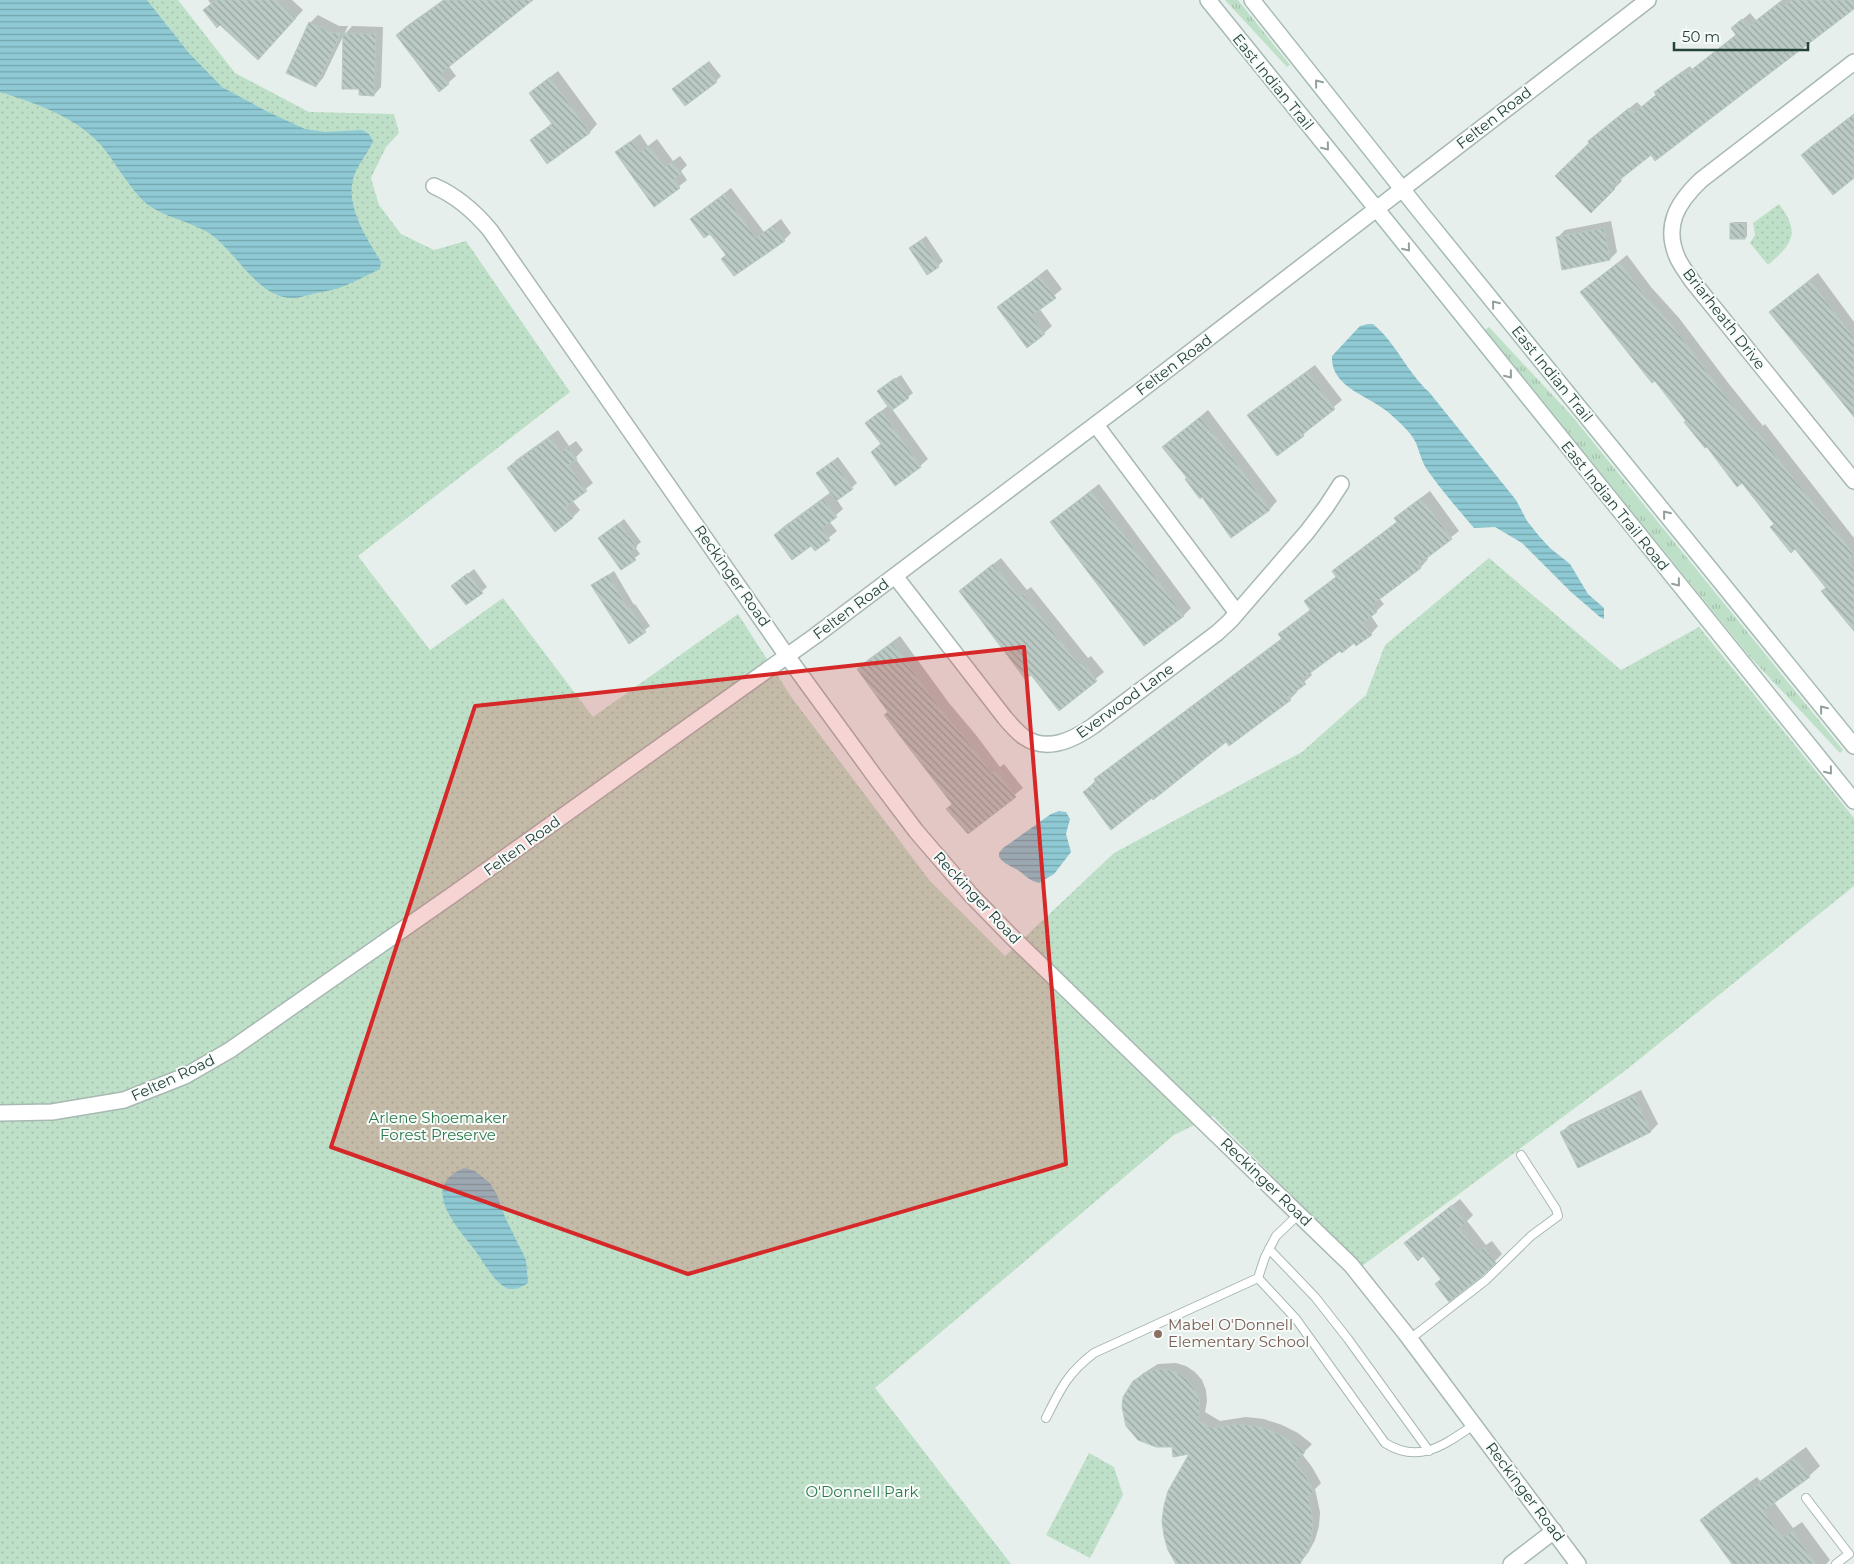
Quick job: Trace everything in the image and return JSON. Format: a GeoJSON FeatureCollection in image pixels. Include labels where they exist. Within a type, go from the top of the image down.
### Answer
{"type":"FeatureCollection","features":[{"type":"Feature","properties":{"kind":"street","name":"East Indian Trail"},"geometry":{"type":"LineString","coordinates":[[1208,0],[1376,210]]}},
{"type":"Feature","properties":{"kind":"street","name":"East Indian Trail"},"geometry":{"type":"LineString","coordinates":[[1252,0],[1854,746]]}},
{"type":"Feature","properties":{"kind":"street","name":"Felten Road"},"geometry":{"type":"LineString","coordinates":[[0,1113],[52,1112],[124,1100],[185,1076],[230,1050],[455,893],[787,656],[1096,425],[1648,0]]}},
{"type":"Feature","properties":{"kind":"street","name":"Briarheath Drive"},"geometry":{"type":"LineString","coordinates":[[1854,62],[1685,194],[1676,210],[1672,225],[1672,242],[1678,260],[1693,282],[1854,481]]}},
{"type":"Feature","properties":{"kind":"street","name":"Reckinger Road"},"geometry":{"type":"LineString","coordinates":[[434,186],[461,200],[490,230],[787,656],[916,831],[971,895],[1052,976],[1351,1265],[1410,1339],[1578,1564]]}},
{"type":"Feature","properties":{"kind":"street","name":"East Indian Trail Road"},"geometry":{"type":"LineString","coordinates":[[1376,210],[1854,801]]}},
{"type":"Feature","properties":{"kind":"street"},"geometry":{"type":"LineString","coordinates":[[1096,425],[1237,613]]}},
{"type":"Feature","properties":{"kind":"street","name":"Everwood Lane"},"geometry":{"type":"LineString","coordinates":[[895,576],[1004,718],[1025,738],[1048,745],[1062,743],[1078,736],[1093,726],[1217,634],[1308,532],[1340,484]]}},
{"type":"Feature","properties":{"kind":"street"},"geometry":{"type":"LineString","coordinates":[[1511,1564],[1554,1531]]}},
{"type":"Feature","properties":{"kind":"lane"},"geometry":{"type":"LineString","coordinates":[[1410,1339],[1486,1280],[1531,1236],[1558,1216],[1556,1209],[1521,1155]]}},
{"type":"Feature","properties":{"kind":"lane"},"geometry":{"type":"LineString","coordinates":[[1046,1418],[1065,1381],[1077,1366],[1094,1353],[1258,1278],[1265,1257],[1276,1236],[1300,1214]]}},
{"type":"Feature","properties":{"kind":"lane"},"geometry":{"type":"LineString","coordinates":[[1269,1249],[1315,1297],[1348,1339],[1429,1451]]}},
{"type":"Feature","properties":{"kind":"lane"},"geometry":{"type":"LineString","coordinates":[[1258,1278],[1296,1319],[1385,1443],[1396,1450],[1406,1453],[1429,1451],[1474,1425]]}},
{"type":"Feature","properties":{"kind":"lane"},"geometry":{"type":"LineString","coordinates":[[1806,1498],[1849,1554],[1836,1564]]}},
{"type":"Feature","properties":{"kind":"highlighted area"},"geometry":{"type":"Polygon","coordinates":[[[1024,647],[1066,1164],[688,1274],[331,1147],[475,706],[1024,647]]]}},
{"type":"Feature","properties":{"kind":"green space","name":"Arlene Shoemaker Forest Preserve"},"geometry":{"type":"Polygon","coordinates":[[[0,0],[178,0],[235,73],[309,112],[394,114],[399,133],[386,147],[371,178],[379,205],[401,234],[434,250],[466,241],[570,392],[358,556],[430,650],[503,598],[593,717],[738,614],[792,698],[930,881],[1005,956],[1114,853],[1302,752],[1366,695],[1385,645],[1489,558],[1621,670],[1699,627],[1854,818],[1854,886],[1626,1070],[1362,1266],[1213,1116],[1174,1135],[875,1388],[1011,1564],[0,1564],[0,0]]]}},
{"type":"Feature","properties":{"kind":"green space"},"geometry":{"type":"Polygon","coordinates":[[[1225,0],[1238,0],[1290,65],[1287,67],[1225,0]]]}},
{"type":"Feature","properties":{"kind":"green space"},"geometry":{"type":"Polygon","coordinates":[[[1779,204],[1790,222],[1791,237],[1784,250],[1768,265],[1750,243],[1755,235],[1753,223],[1779,204]]]}},
{"type":"Feature","properties":{"kind":"green space"},"geometry":{"type":"Polygon","coordinates":[[[1489,327],[1572,416],[1843,750],[1840,753],[1750,657],[1485,330],[1489,327]]]}},
{"type":"Feature","properties":{"kind":"green space"},"geometry":{"type":"Polygon","coordinates":[[[1089,1453],[1114,1467],[1123,1495],[1090,1558],[1046,1535],[1089,1453]]]}},
{"type":"Feature","properties":{"kind":"water"},"geometry":{"type":"Polygon","coordinates":[[[0,0],[147,0],[188,52],[222,87],[268,112],[305,129],[325,132],[362,130],[369,134],[373,141],[353,179],[352,201],[359,222],[381,262],[380,269],[339,288],[298,298],[279,295],[267,290],[209,233],[162,213],[147,204],[90,134],[66,118],[40,106],[0,92],[0,0]]]}},
{"type":"Feature","properties":{"kind":"water"},"geometry":{"type":"Polygon","coordinates":[[[1373,324],[1388,340],[1414,376],[1516,500],[1527,521],[1539,536],[1550,548],[1570,564],[1588,594],[1604,608],[1604,619],[1571,592],[1522,543],[1495,527],[1474,528],[1428,471],[1416,443],[1407,430],[1388,412],[1352,390],[1337,376],[1333,367],[1332,356],[1360,326],[1373,324]]]}},
{"type":"Feature","properties":{"kind":"water"},"geometry":{"type":"Polygon","coordinates":[[[1059,811],[1066,812],[1070,819],[1066,834],[1071,852],[1054,874],[1039,883],[1031,880],[1001,860],[999,853],[1003,848],[1051,814],[1059,811]]]}},
{"type":"Feature","properties":{"kind":"water"},"geometry":{"type":"Polygon","coordinates":[[[464,1168],[475,1171],[490,1183],[526,1260],[528,1283],[516,1289],[510,1289],[498,1282],[445,1207],[444,1185],[451,1176],[464,1168]]]}},
{"type":"Feature","properties":{"kind":"building"},"geometry":{"type":"Polygon","coordinates":[[[216,0],[277,0],[296,18],[258,60],[220,25],[217,28],[203,10],[216,0]]]}},
{"type":"Feature","properties":{"kind":"building"},"geometry":{"type":"Polygon","coordinates":[[[444,0],[533,0],[441,73],[449,84],[439,92],[396,35],[444,0]]]}},
{"type":"Feature","properties":{"kind":"building"},"geometry":{"type":"Polygon","coordinates":[[[1792,0],[1854,0],[1854,9],[1655,161],[1651,155],[1612,186],[1615,189],[1591,213],[1555,176],[1589,143],[1588,141],[1629,108],[1634,113],[1656,95],[1654,92],[1682,72],[1684,76],[1736,35],[1731,28],[1742,19],[1748,27],[1780,2],[1784,6],[1792,0]]]}},
{"type":"Feature","properties":{"kind":"building"},"geometry":{"type":"Polygon","coordinates":[[[309,22],[331,33],[341,33],[316,87],[286,73],[309,22]]]}},
{"type":"Feature","properties":{"kind":"building"},"geometry":{"type":"Polygon","coordinates":[[[343,33],[376,34],[374,96],[359,95],[359,89],[342,89],[343,33]]]}},
{"type":"Feature","properties":{"kind":"building"},"geometry":{"type":"Polygon","coordinates":[[[704,65],[717,82],[685,106],[672,89],[704,65]]]}},
{"type":"Feature","properties":{"kind":"building"},"geometry":{"type":"Polygon","coordinates":[[[550,77],[590,133],[547,164],[530,140],[552,124],[529,93],[550,77]]]}},
{"type":"Feature","properties":{"kind":"building"},"geometry":{"type":"Polygon","coordinates":[[[1854,114],[1854,178],[1833,195],[1801,155],[1854,114]]]}},
{"type":"Feature","properties":{"kind":"building"},"geometry":{"type":"Polygon","coordinates":[[[631,141],[640,152],[649,146],[665,167],[672,162],[681,174],[674,179],[680,188],[654,207],[615,152],[631,141]]]}},
{"type":"Feature","properties":{"kind":"building"},"geometry":{"type":"Polygon","coordinates":[[[724,194],[756,238],[774,225],[785,241],[734,276],[721,259],[726,255],[710,234],[704,238],[690,219],[724,194]]]}},
{"type":"Feature","properties":{"kind":"building"},"geometry":{"type":"Polygon","coordinates":[[[1730,223],[1745,224],[1745,239],[1730,239],[1730,223]]]}},
{"type":"Feature","properties":{"kind":"building"},"geometry":{"type":"Polygon","coordinates":[[[1604,228],[1610,260],[1562,270],[1556,237],[1604,228]]]}},
{"type":"Feature","properties":{"kind":"building"},"geometry":{"type":"Polygon","coordinates":[[[921,240],[939,267],[927,275],[909,248],[921,240]]]}},
{"type":"Feature","properties":{"kind":"building"},"geometry":{"type":"Polygon","coordinates":[[[1619,262],[1672,325],[1722,392],[1755,432],[1757,431],[1854,554],[1847,561],[1854,569],[1854,631],[1821,591],[1826,588],[1795,549],[1791,553],[1770,527],[1774,524],[1742,483],[1737,487],[1707,447],[1705,448],[1684,422],[1686,421],[1655,381],[1652,383],[1580,292],[1619,262]]]}},
{"type":"Feature","properties":{"kind":"building"},"geometry":{"type":"Polygon","coordinates":[[[1039,276],[1056,298],[1031,316],[1045,334],[1027,348],[997,307],[1039,276]]]}},
{"type":"Feature","properties":{"kind":"building"},"geometry":{"type":"Polygon","coordinates":[[[1810,280],[1854,338],[1854,417],[1769,312],[1810,280]]]}},
{"type":"Feature","properties":{"kind":"building"},"geometry":{"type":"Polygon","coordinates":[[[1307,372],[1335,409],[1277,456],[1247,415],[1307,372]]]}},
{"type":"Feature","properties":{"kind":"building"},"geometry":{"type":"Polygon","coordinates":[[[895,378],[909,398],[891,411],[877,391],[895,378]]]}},
{"type":"Feature","properties":{"kind":"building"},"geometry":{"type":"Polygon","coordinates":[[[881,411],[921,467],[895,486],[871,452],[881,444],[865,423],[881,411]]]}},
{"type":"Feature","properties":{"kind":"building"},"geometry":{"type":"Polygon","coordinates":[[[1200,417],[1226,449],[1270,510],[1231,538],[1202,497],[1200,499],[1185,479],[1187,478],[1162,447],[1200,417]]]}},
{"type":"Feature","properties":{"kind":"building"},"geometry":{"type":"Polygon","coordinates":[[[550,437],[561,452],[568,447],[577,459],[568,465],[587,491],[565,507],[573,518],[555,532],[507,468],[550,437]]]}},
{"type":"Feature","properties":{"kind":"building"},"geometry":{"type":"Polygon","coordinates":[[[833,461],[853,489],[836,501],[816,473],[833,461]]]}},
{"type":"Feature","properties":{"kind":"building"},"geometry":{"type":"Polygon","coordinates":[[[1091,491],[1184,616],[1144,646],[1050,522],[1091,491]]]}},
{"type":"Feature","properties":{"kind":"building"},"geometry":{"type":"Polygon","coordinates":[[[1421,498],[1452,539],[1419,564],[1421,568],[1372,605],[1377,612],[1363,623],[1372,635],[1356,646],[1354,643],[1342,653],[1340,651],[1302,679],[1306,684],[1288,697],[1291,700],[1229,746],[1226,742],[1153,800],[1152,798],[1111,830],[1083,792],[1096,782],[1094,779],[1282,639],[1278,634],[1311,611],[1304,601],[1336,577],[1332,571],[1397,522],[1394,518],[1421,498]]]}},
{"type":"Feature","properties":{"kind":"building"},"geometry":{"type":"Polygon","coordinates":[[[823,499],[837,517],[822,528],[830,540],[815,551],[811,546],[792,560],[774,535],[823,499]]]}},
{"type":"Feature","properties":{"kind":"building"},"geometry":{"type":"Polygon","coordinates":[[[619,523],[637,547],[630,552],[636,560],[621,570],[598,538],[619,523]]]}},
{"type":"Feature","properties":{"kind":"building"},"geometry":{"type":"Polygon","coordinates":[[[993,564],[1019,597],[1023,594],[1073,657],[1080,665],[1083,662],[1097,681],[1059,711],[1031,675],[1025,679],[959,591],[993,564]]]}},
{"type":"Feature","properties":{"kind":"building"},"geometry":{"type":"Polygon","coordinates":[[[468,573],[483,593],[466,605],[451,586],[468,573]]]}},
{"type":"Feature","properties":{"kind":"building"},"geometry":{"type":"Polygon","coordinates":[[[608,575],[628,609],[630,608],[646,632],[629,644],[591,585],[608,575]]]}},
{"type":"Feature","properties":{"kind":"building"},"geometry":{"type":"Polygon","coordinates":[[[892,643],[942,711],[992,774],[996,771],[1016,797],[968,834],[946,809],[952,804],[884,715],[888,712],[857,669],[892,643]]]}},
{"type":"Feature","properties":{"kind":"building"},"geometry":{"type":"Polygon","coordinates":[[[1634,1096],[1651,1132],[1578,1168],[1560,1132],[1634,1096]]]}},
{"type":"Feature","properties":{"kind":"building"},"geometry":{"type":"Polygon","coordinates":[[[1452,1205],[1466,1223],[1459,1228],[1478,1252],[1484,1247],[1496,1263],[1449,1302],[1435,1284],[1441,1279],[1423,1256],[1418,1261],[1404,1243],[1452,1205]]]}},
{"type":"Feature","properties":{"kind":"building"},"geometry":{"type":"Polygon","coordinates":[[[1158,1369],[1179,1373],[1187,1380],[1199,1398],[1198,1420],[1212,1428],[1238,1424],[1256,1426],[1274,1432],[1291,1441],[1305,1452],[1295,1463],[1315,1492],[1308,1495],[1313,1520],[1312,1535],[1308,1549],[1300,1564],[1176,1564],[1168,1550],[1162,1521],[1168,1491],[1189,1454],[1173,1457],[1172,1447],[1156,1447],[1138,1440],[1126,1426],[1122,1407],[1123,1397],[1133,1381],[1149,1371],[1158,1369]]]}},
{"type":"Feature","properties":{"kind":"building"},"geometry":{"type":"Polygon","coordinates":[[[1795,1457],[1810,1477],[1763,1511],[1783,1538],[1792,1531],[1816,1564],[1732,1564],[1700,1520],[1746,1486],[1749,1491],[1795,1457]]]}},
{"type":"Feature","properties":{"kind":"place","name":"Mabel O'Donnell Elementary School"},"geometry":{"type":"Point","coordinates":[1158,1334]}},
{"type":"Feature","properties":{"kind":"park label","name":"O'Donnell Park"},"geometry":{"type":"Point","coordinates":[862,1492]}}]}
